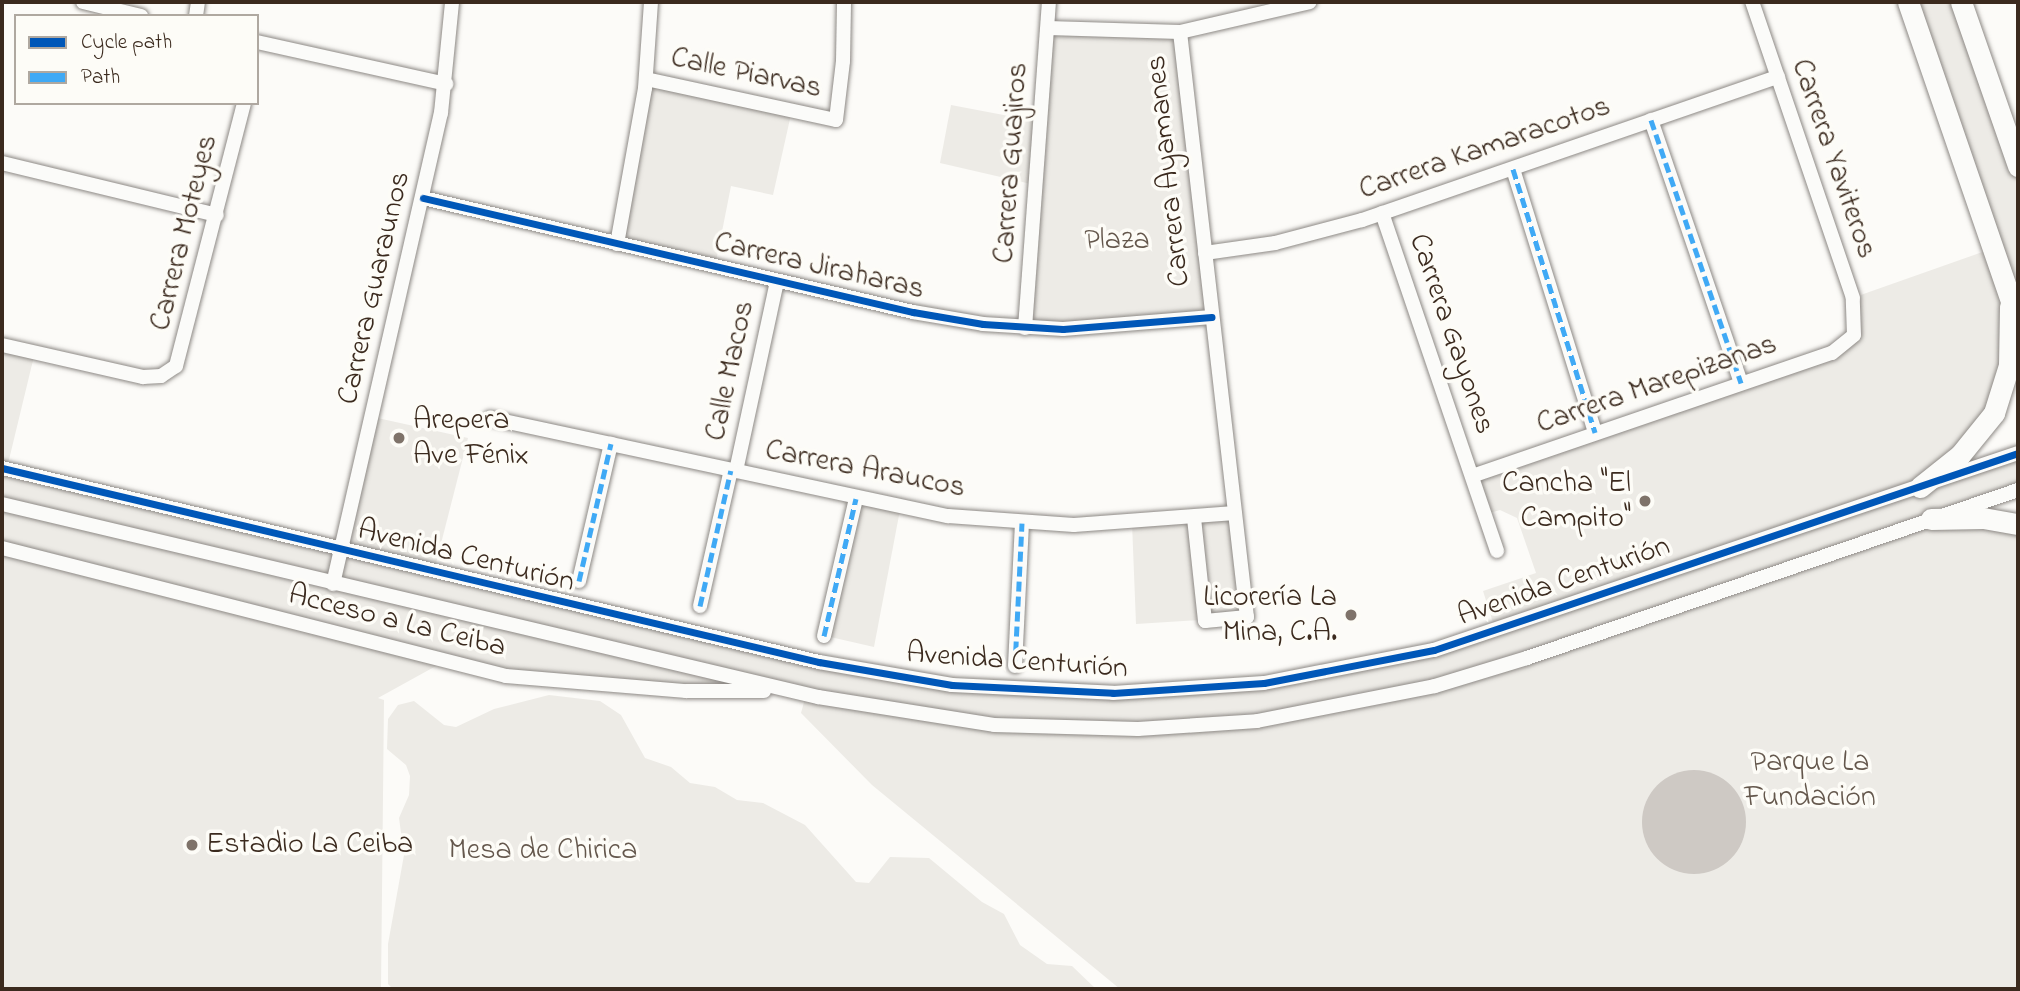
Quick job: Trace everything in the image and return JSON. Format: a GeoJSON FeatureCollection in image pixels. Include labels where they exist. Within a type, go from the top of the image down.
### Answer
{"type":"FeatureCollection","features":[{"type":"Feature","properties":{"kind":"main road"},"geometry":{"type":"LineString","coordinates":[[1908,2],[2018,321]]}},
{"type":"Feature","properties":{"kind":"main road"},"geometry":{"type":"LineString","coordinates":[[1961,2],[2018,166]]}},
{"type":"Feature","properties":{"kind":"main road"},"geometry":{"type":"LineString","coordinates":[[1920,487],[1960,455],[1994,413],[2009,365],[2010,296]]}},
{"type":"Feature","properties":{"kind":"main road"},"geometry":{"type":"LineString","coordinates":[[1931,519],[1973,517],[2018,524]]}},
{"type":"Feature","properties":{"kind":"street"},"geometry":{"type":"LineString","coordinates":[[83,2],[133,14]]}},
{"type":"Feature","properties":{"kind":"street","name":"Carrera Guaraunos"},"geometry":{"type":"LineString","coordinates":[[333,584],[423,198],[446,84],[452,2]]}},
{"type":"Feature","properties":{"kind":"street"},"geometry":{"type":"LineString","coordinates":[[617,244],[646,79],[651,2]]}},
{"type":"Feature","properties":{"kind":"street","name":"Calle Piarvas"},"geometry":{"type":"LineString","coordinates":[[646,79],[836,120],[843,61],[844,2]]}},
{"type":"Feature","properties":{"kind":"street","name":"Carrera Guajiros"},"geometry":{"type":"LineString","coordinates":[[1025,328],[1049,2]]}},
{"type":"Feature","properties":{"kind":"street"},"geometry":{"type":"LineString","coordinates":[[1048,27],[1180,32],[1310,2]]}},
{"type":"Feature","properties":{"kind":"street","name":"Carrera Yaviteros"},"geometry":{"type":"LineString","coordinates":[[1752,2],[1853,298],[1854,335]]}},
{"type":"Feature","properties":{"kind":"street","name":"Carrera Ayamanes"},"geometry":{"type":"LineString","coordinates":[[1180,32],[1247,617],[1205,621],[1194,518]]}},
{"type":"Feature","properties":{"kind":"street"},"geometry":{"type":"LineString","coordinates":[[259,45],[446,84]]}},
{"type":"Feature","properties":{"kind":"street","name":"Carrera Kamaracotos"},"geometry":{"type":"LineString","coordinates":[[1205,253],[1275,243],[1382,213],[1778,77]]}},
{"type":"Feature","properties":{"kind":"street","name":"Carrera Moteyes"},"geometry":{"type":"LineString","coordinates":[[2,345],[144,377],[170,372],[182,357],[244,105]]}},
{"type":"Feature","properties":{"kind":"street"},"geometry":{"type":"LineString","coordinates":[[1651,120],[1741,383]]}},
{"type":"Feature","properties":{"kind":"street"},"geometry":{"type":"LineString","coordinates":[[2,163],[217,215]]}},
{"type":"Feature","properties":{"kind":"street"},"geometry":{"type":"LineString","coordinates":[[1513,169],[1595,433]]}},
{"type":"Feature","properties":{"kind":"street","name":"Carrera Jiraharas"},"geometry":{"type":"LineString","coordinates":[[423,198],[945,318],[1025,328],[1100,328],[1212,317]]}},
{"type":"Feature","properties":{"kind":"street","name":"Carrera Gayones"},"geometry":{"type":"LineString","coordinates":[[1382,213],[1497,551]]}},
{"type":"Feature","properties":{"kind":"street","name":"Calle Macos"},"geometry":{"type":"LineString","coordinates":[[700,606],[777,281]]}},
{"type":"Feature","properties":{"kind":"street","name":"Carrera Marepizanas"},"geometry":{"type":"LineString","coordinates":[[1472,477],[1832,353],[1854,335]]}},
{"type":"Feature","properties":{"kind":"street","name":"Carrera Araucos"},"geometry":{"type":"LineString","coordinates":[[490,418],[856,499],[948,516],[1022,523],[1194,518],[1235,513]]}},
{"type":"Feature","properties":{"kind":"street"},"geometry":{"type":"LineString","coordinates":[[579,582],[611,444]]}},
{"type":"Feature","properties":{"kind":"street","name":"Avenida Centurión"},"geometry":{"type":"LineString","coordinates":[[2,468],[341,550],[898,678],[1002,690],[1174,691],[1326,673],[1434,650],[2018,453]]}},
{"type":"Feature","properties":{"kind":"street","name":"Avenida Centurión"},"geometry":{"type":"LineString","coordinates":[[2,504],[788,691],[904,714],[994,725],[1138,729],[1271,719],[1380,699],[1516,662],[2018,490]]}},
{"type":"Feature","properties":{"kind":"street"},"geometry":{"type":"LineString","coordinates":[[824,636],[856,499]]}},
{"type":"Feature","properties":{"kind":"street"},"geometry":{"type":"LineString","coordinates":[[1015,666],[1022,523]]}},
{"type":"Feature","properties":{"kind":"street","name":"Acceso a La Ceiba"},"geometry":{"type":"LineString","coordinates":[[2,548],[506,676],[687,691],[788,691]]}},
{"type":"Feature","properties":{"kind":"green space"},"geometry":{"type":"Polygon","coordinates":[[[1910,2],[1959,2],[2018,174],[2018,314],[1910,2]]]}},
{"type":"Feature","properties":{"kind":"green space","name":"Plaza"},"geometry":{"type":"Polygon","coordinates":[[[1048,28],[1180,32],[1212,317],[1025,328],[1048,28]]]}},
{"type":"Feature","properties":{"kind":"green space"},"geometry":{"type":"Polygon","coordinates":[[[646,79],[792,110],[773,195],[731,186],[715,267],[617,244],[646,79]]]}},
{"type":"Feature","properties":{"kind":"green space"},"geometry":{"type":"Polygon","coordinates":[[[951,105],[1040,122],[1035,185],[940,163],[951,105]]]}},
{"type":"Feature","properties":{"kind":"green space"},"geometry":{"type":"Polygon","coordinates":[[[1991,249],[2008,297],[1992,413],[1919,485],[1495,629],[1483,591],[1536,573],[1517,518],[1500,510],[1486,514],[1474,477],[1846,348],[1855,297],[1991,249]]]}},
{"type":"Feature","properties":{"kind":"green space","name":"Parque La Fundación"},"geometry":{"type":"Polygon","coordinates":[[[2,345],[35,352],[7,468],[898,678],[1174,691],[1381,662],[2018,453],[2018,490],[1935,517],[2018,524],[2018,989],[1120,989],[872,785],[801,713],[806,695],[788,691],[686,691],[445,661],[378,698],[384,700],[381,989],[2,989],[2,345]]]}},
{"type":"Feature","properties":{"kind":"green space"},"geometry":{"type":"Polygon","coordinates":[[[373,417],[468,438],[434,571],[343,549],[373,417]]]}},
{"type":"Feature","properties":{"kind":"green space"},"geometry":{"type":"Polygon","coordinates":[[[857,501],[900,510],[874,647],[826,636],[857,501]]]}},
{"type":"Feature","properties":{"kind":"green space"},"geometry":{"type":"Polygon","coordinates":[[[1235,513],[1247,617],[1136,624],[1132,523],[1235,513]]]}},
{"type":"Feature","properties":{"kind":"green space","name":"Mesa de Chirica"},"geometry":{"type":"Polygon","coordinates":[[[549,695],[600,701],[621,715],[645,758],[671,767],[690,783],[715,787],[737,800],[763,803],[805,825],[856,882],[869,883],[890,857],[929,858],[982,902],[1004,914],[1020,945],[1047,964],[1072,966],[1096,989],[393,989],[388,984],[388,944],[404,855],[399,818],[409,795],[410,776],[406,765],[387,749],[388,719],[398,705],[414,701],[444,725],[456,727],[494,709],[549,695]]]}},
{"type":"Feature","properties":{"kind":"shaded area"},"geometry":{"type":"Polygon","coordinates":[[[1694,770],[1714,774],[1731,785],[1742,802],[1746,822],[1742,842],[1731,859],[1714,870],[1694,874],[1674,870],[1657,859],[1646,842],[1642,822],[1646,802],[1657,785],[1674,774],[1694,770]]]}},
{"type":"Feature","properties":{"kind":"marked path"},"geometry":{"type":"LineString","coordinates":[[1651,120],[1741,383]]}},
{"type":"Feature","properties":{"kind":"marked path"},"geometry":{"type":"LineString","coordinates":[[1513,169],[1595,433]]}},
{"type":"Feature","properties":{"kind":"marked path"},"geometry":{"type":"LineString","coordinates":[[579,581],[611,444]]}},
{"type":"Feature","properties":{"kind":"marked path"},"geometry":{"type":"LineString","coordinates":[[700,606],[731,470]]}},
{"type":"Feature","properties":{"kind":"marked path"},"geometry":{"type":"LineString","coordinates":[[824,636],[856,499]]}},
{"type":"Feature","properties":{"kind":"marked path"},"geometry":{"type":"LineString","coordinates":[[1015,666],[1022,523]]}},
{"type":"Feature","properties":{"kind":"cycle path"},"geometry":{"type":"LineString","coordinates":[[423,198],[913,312],[983,324],[1063,329],[1212,317]]}},
{"type":"Feature","properties":{"kind":"cycle path"},"geometry":{"type":"LineString","coordinates":[[2,468],[819,662],[952,685],[1113,693],[1264,683],[1434,650],[2018,453]]}},
{"type":"Feature","properties":{"kind":"place","name":"Arepera Ave Fénix"},"geometry":{"type":"Point","coordinates":[399,438]}},
{"type":"Feature","properties":{"kind":"place","name":"Cancha \"El Campito\""},"geometry":{"type":"Point","coordinates":[1645,501]}},
{"type":"Feature","properties":{"kind":"place","name":"Licorería La Mina, C.A."},"geometry":{"type":"Point","coordinates":[1351,615]}},
{"type":"Feature","properties":{"kind":"place","name":"Estadio La Ceiba"},"geometry":{"type":"Point","coordinates":[192,845]}}]}
